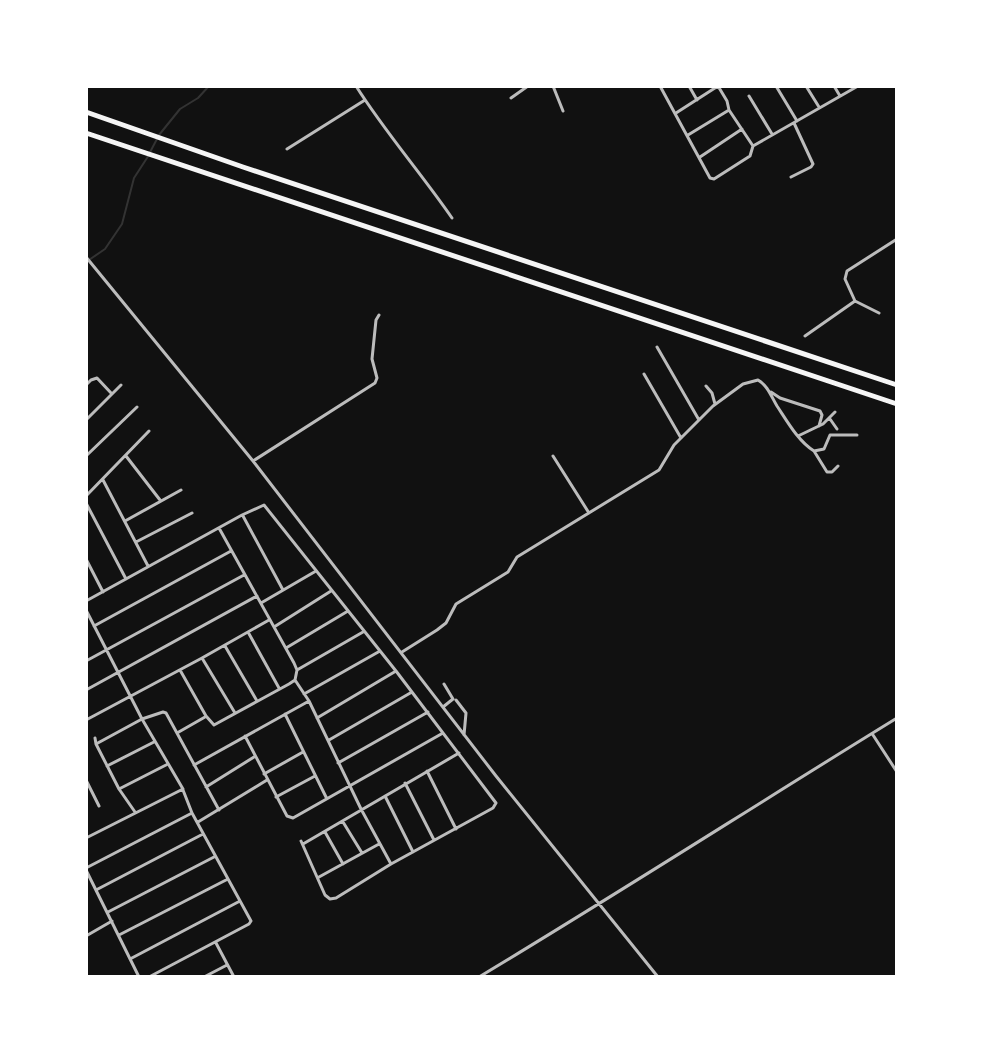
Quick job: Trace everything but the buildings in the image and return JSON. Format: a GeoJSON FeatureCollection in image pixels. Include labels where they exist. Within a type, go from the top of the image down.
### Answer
{"type":"FeatureCollection","features":[{"type":"Feature","properties":{"kind":"highway"},"geometry":{"type":"LineString","coordinates":[[86,112],[897,385]]}},
{"type":"Feature","properties":{"kind":"highway"},"geometry":{"type":"LineString","coordinates":[[86,133],[897,404]]}},
{"type":"Feature","properties":{"kind":"street"},"geometry":{"type":"LineString","coordinates":[[356,86],[452,218]]}},
{"type":"Feature","properties":{"kind":"street"},"geometry":{"type":"LineString","coordinates":[[511,98],[528,86]]}},
{"type":"Feature","properties":{"kind":"street"},"geometry":{"type":"LineString","coordinates":[[553,86],[563,111]]}},
{"type":"Feature","properties":{"kind":"street"},"geometry":{"type":"LineString","coordinates":[[660,86],[710,178],[714,179],[750,156],[753,146],[858,86]]}},
{"type":"Feature","properties":{"kind":"street"},"geometry":{"type":"LineString","coordinates":[[689,86],[697,100]]}},
{"type":"Feature","properties":{"kind":"street"},"geometry":{"type":"LineString","coordinates":[[676,113],[718,86],[729,110],[753,146]]}},
{"type":"Feature","properties":{"kind":"street"},"geometry":{"type":"LineString","coordinates":[[776,86],[813,164],[791,177]]}},
{"type":"Feature","properties":{"kind":"street"},"geometry":{"type":"LineString","coordinates":[[806,86],[819,108]]}},
{"type":"Feature","properties":{"kind":"street"},"geometry":{"type":"LineString","coordinates":[[834,86],[840,96]]}},
{"type":"Feature","properties":{"kind":"street"},"geometry":{"type":"LineString","coordinates":[[749,96],[773,134]]}},
{"type":"Feature","properties":{"kind":"street"},"geometry":{"type":"LineString","coordinates":[[287,149],[365,100]]}},
{"type":"Feature","properties":{"kind":"street"},"geometry":{"type":"LineString","coordinates":[[688,135],[729,110]]}},
{"type":"Feature","properties":{"kind":"street"},"geometry":{"type":"LineString","coordinates":[[700,157],[742,129]]}},
{"type":"Feature","properties":{"kind":"street"},"geometry":{"type":"LineString","coordinates":[[879,313],[855,301],[845,273],[897,239]]}},
{"type":"Feature","properties":{"kind":"street"},"geometry":{"type":"LineString","coordinates":[[87,258],[253,461],[464,735],[658,977]]}},
{"type":"Feature","properties":{"kind":"street"},"geometry":{"type":"LineString","coordinates":[[805,336],[855,301]]}},
{"type":"Feature","properties":{"kind":"street"},"geometry":{"type":"LineString","coordinates":[[253,461],[375,383],[377,378],[372,359],[379,315]]}},
{"type":"Feature","properties":{"kind":"street"},"geometry":{"type":"LineString","coordinates":[[657,347],[699,420]]}},
{"type":"Feature","properties":{"kind":"street"},"geometry":{"type":"LineString","coordinates":[[644,374],[681,438]]}},
{"type":"Feature","properties":{"kind":"street"},"geometry":{"type":"LineString","coordinates":[[86,385],[97,378],[112,394]]}},
{"type":"Feature","properties":{"kind":"street"},"geometry":{"type":"LineString","coordinates":[[402,652],[446,623],[456,604],[508,572],[517,557],[659,470],[674,445],[715,404],[743,384],[754,380],[765,384],[798,436],[814,451],[827,472],[838,466]]}},
{"type":"Feature","properties":{"kind":"street"},"geometry":{"type":"LineString","coordinates":[[86,420],[121,385]]}},
{"type":"Feature","properties":{"kind":"street"},"geometry":{"type":"LineString","coordinates":[[706,386],[715,404]]}},
{"type":"Feature","properties":{"kind":"street"},"geometry":{"type":"LineString","coordinates":[[769,391],[780,398],[820,411],[819,426]]}},
{"type":"Feature","properties":{"kind":"street"},"geometry":{"type":"LineString","coordinates":[[86,456],[137,407]]}},
{"type":"Feature","properties":{"kind":"street"},"geometry":{"type":"LineString","coordinates":[[798,436],[819,426],[835,412]]}},
{"type":"Feature","properties":{"kind":"street"},"geometry":{"type":"LineString","coordinates":[[830,418],[837,429]]}},
{"type":"Feature","properties":{"kind":"street"},"geometry":{"type":"LineString","coordinates":[[86,496],[149,431]]}},
{"type":"Feature","properties":{"kind":"street"},"geometry":{"type":"LineString","coordinates":[[814,451],[824,449],[830,435],[857,435]]}},
{"type":"Feature","properties":{"kind":"street"},"geometry":{"type":"LineString","coordinates":[[126,455],[160,500]]}},
{"type":"Feature","properties":{"kind":"street"},"geometry":{"type":"LineString","coordinates":[[553,456],[589,513]]}},
{"type":"Feature","properties":{"kind":"street"},"geometry":{"type":"LineString","coordinates":[[103,480],[148,566]]}},
{"type":"Feature","properties":{"kind":"street"},"geometry":{"type":"LineString","coordinates":[[125,521],[181,490]]}},
{"type":"Feature","properties":{"kind":"street"},"geometry":{"type":"LineString","coordinates":[[86,503],[126,579]]}},
{"type":"Feature","properties":{"kind":"street"},"geometry":{"type":"LineString","coordinates":[[86,601],[260,505],[266,506],[428,712],[459,753],[496,805],[330,899],[325,895],[301,843],[459,753]]}},
{"type":"Feature","properties":{"kind":"street"},"geometry":{"type":"LineString","coordinates":[[136,542],[192,513]]}},
{"type":"Feature","properties":{"kind":"street"},"geometry":{"type":"LineString","coordinates":[[242,515],[283,590]]}},
{"type":"Feature","properties":{"kind":"street"},"geometry":{"type":"LineString","coordinates":[[219,528],[286,648],[297,670],[295,680],[309,701],[391,864]]}},
{"type":"Feature","properties":{"kind":"street"},"geometry":{"type":"LineString","coordinates":[[94,626],[232,551]]}},
{"type":"Feature","properties":{"kind":"street"},"geometry":{"type":"LineString","coordinates":[[86,559],[103,592]]}},
{"type":"Feature","properties":{"kind":"street"},"geometry":{"type":"LineString","coordinates":[[261,603],[316,571]]}},
{"type":"Feature","properties":{"kind":"street"},"geometry":{"type":"LineString","coordinates":[[86,661],[246,574]]}},
{"type":"Feature","properties":{"kind":"street"},"geometry":{"type":"LineString","coordinates":[[274,627],[332,590]]}},
{"type":"Feature","properties":{"kind":"street"},"geometry":{"type":"LineString","coordinates":[[86,690],[257,596]]}},
{"type":"Feature","properties":{"kind":"street"},"geometry":{"type":"LineString","coordinates":[[86,610],[251,921],[216,943],[149,977]]}},
{"type":"Feature","properties":{"kind":"street"},"geometry":{"type":"LineString","coordinates":[[286,648],[349,611]]}},
{"type":"Feature","properties":{"kind":"street"},"geometry":{"type":"LineString","coordinates":[[86,720],[270,620]]}},
{"type":"Feature","properties":{"kind":"street"},"geometry":{"type":"LineString","coordinates":[[297,670],[364,631]]}},
{"type":"Feature","properties":{"kind":"street"},"geometry":{"type":"LineString","coordinates":[[248,632],[279,688]]}},
{"type":"Feature","properties":{"kind":"street"},"geometry":{"type":"LineString","coordinates":[[224,645],[257,701]]}},
{"type":"Feature","properties":{"kind":"street"},"geometry":{"type":"LineString","coordinates":[[304,694],[380,651]]}},
{"type":"Feature","properties":{"kind":"street"},"geometry":{"type":"LineString","coordinates":[[202,658],[235,713]]}},
{"type":"Feature","properties":{"kind":"street"},"geometry":{"type":"LineString","coordinates":[[180,670],[214,725],[295,680]]}},
{"type":"Feature","properties":{"kind":"street"},"geometry":{"type":"LineString","coordinates":[[317,718],[396,671]]}},
{"type":"Feature","properties":{"kind":"street"},"geometry":{"type":"LineString","coordinates":[[443,707],[453,699],[444,684]]}},
{"type":"Feature","properties":{"kind":"street"},"geometry":{"type":"LineString","coordinates":[[328,741],[412,692]]}},
{"type":"Feature","properties":{"kind":"street"},"geometry":{"type":"LineString","coordinates":[[456,700],[466,713],[464,735]]}},
{"type":"Feature","properties":{"kind":"street"},"geometry":{"type":"LineString","coordinates":[[194,765],[309,701]]}},
{"type":"Feature","properties":{"kind":"street"},"geometry":{"type":"LineString","coordinates":[[135,812],[119,789],[96,741],[163,712],[219,810]]}},
{"type":"Feature","properties":{"kind":"street"},"geometry":{"type":"LineString","coordinates":[[338,763],[428,712]]}},
{"type":"Feature","properties":{"kind":"street"},"geometry":{"type":"LineString","coordinates":[[285,714],[327,798]]}},
{"type":"Feature","properties":{"kind":"street"},"geometry":{"type":"LineString","coordinates":[[177,733],[206,716]]}},
{"type":"Feature","properties":{"kind":"street"},"geometry":{"type":"LineString","coordinates":[[479,977],[897,718]]}},
{"type":"Feature","properties":{"kind":"street"},"geometry":{"type":"LineString","coordinates":[[245,736],[287,816],[293,818],[443,733]]}},
{"type":"Feature","properties":{"kind":"street"},"geometry":{"type":"LineString","coordinates":[[872,733],[897,772]]}},
{"type":"Feature","properties":{"kind":"street"},"geometry":{"type":"LineString","coordinates":[[107,766],[155,741]]}},
{"type":"Feature","properties":{"kind":"street"},"geometry":{"type":"LineString","coordinates":[[264,774],[304,751]]}},
{"type":"Feature","properties":{"kind":"street"},"geometry":{"type":"LineString","coordinates":[[206,787],[255,757]]}},
{"type":"Feature","properties":{"kind":"street"},"geometry":{"type":"LineString","coordinates":[[119,789],[167,764]]}},
{"type":"Feature","properties":{"kind":"street"},"geometry":{"type":"LineString","coordinates":[[427,771],[456,829]]}},
{"type":"Feature","properties":{"kind":"street"},"geometry":{"type":"LineString","coordinates":[[276,797],[316,775]]}},
{"type":"Feature","properties":{"kind":"street"},"geometry":{"type":"LineString","coordinates":[[86,780],[99,806]]}},
{"type":"Feature","properties":{"kind":"street"},"geometry":{"type":"LineString","coordinates":[[198,822],[267,780]]}},
{"type":"Feature","properties":{"kind":"street"},"geometry":{"type":"LineString","coordinates":[[405,783],[434,840]]}},
{"type":"Feature","properties":{"kind":"street"},"geometry":{"type":"LineString","coordinates":[[86,838],[183,789]]}},
{"type":"Feature","properties":{"kind":"street"},"geometry":{"type":"LineString","coordinates":[[86,801],[94,796]]}},
{"type":"Feature","properties":{"kind":"street"},"geometry":{"type":"LineString","coordinates":[[385,796],[413,852]]}},
{"type":"Feature","properties":{"kind":"street"},"geometry":{"type":"LineString","coordinates":[[139,977],[86,869],[192,813]]}},
{"type":"Feature","properties":{"kind":"street"},"geometry":{"type":"LineString","coordinates":[[343,821],[362,853]]}},
{"type":"Feature","properties":{"kind":"street"},"geometry":{"type":"LineString","coordinates":[[325,831],[343,864]]}},
{"type":"Feature","properties":{"kind":"street"},"geometry":{"type":"LineString","coordinates":[[96,890],[203,833]]}},
{"type":"Feature","properties":{"kind":"street"},"geometry":{"type":"LineString","coordinates":[[318,878],[379,844]]}},
{"type":"Feature","properties":{"kind":"street"},"geometry":{"type":"LineString","coordinates":[[108,912],[216,857]]}},
{"type":"Feature","properties":{"kind":"street"},"geometry":{"type":"LineString","coordinates":[[119,935],[227,879]]}},
{"type":"Feature","properties":{"kind":"street"},"geometry":{"type":"LineString","coordinates":[[130,959],[240,901]]}},
{"type":"Feature","properties":{"kind":"street"},"geometry":{"type":"LineString","coordinates":[[86,936],[112,921]]}},
{"type":"Feature","properties":{"kind":"street"},"geometry":{"type":"LineString","coordinates":[[216,943],[234,977]]}},
{"type":"Feature","properties":{"kind":"street"},"geometry":{"type":"LineString","coordinates":[[204,977],[227,965]]}},
{"type":"Feature","properties":{"kind":"waterway"},"geometry":{"type":"LineString","coordinates":[[86,262],[105,249],[122,224],[134,178],[159,135],[180,109],[198,98],[209,86]]}}]}
